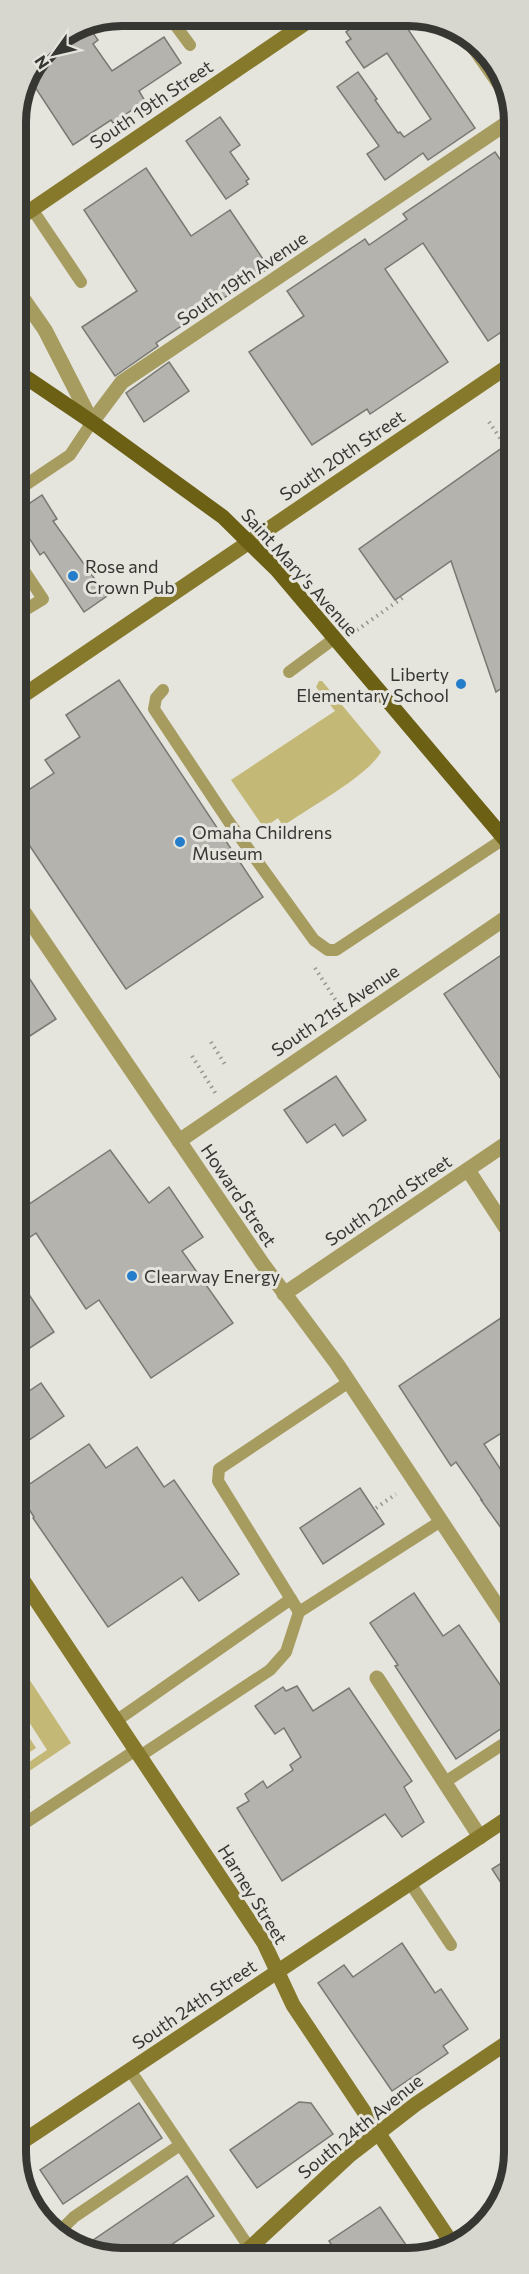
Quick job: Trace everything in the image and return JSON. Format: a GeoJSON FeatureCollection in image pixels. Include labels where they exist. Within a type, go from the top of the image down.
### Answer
{"type":"FeatureCollection","features":[{"type":"Feature","properties":{"kind":"main road","name":"South 19th Street"},"geometry":{"type":"LineString","coordinates":[[26,213],[301,26]]}},
{"type":"Feature","properties":{"kind":"main road","name":"South 20th Street"},"geometry":{"type":"LineString","coordinates":[[26,695],[504,369]]}},
{"type":"Feature","properties":{"kind":"main road","name":"Saint Mary's Avenue"},"geometry":{"type":"LineString","coordinates":[[26,377],[92,422],[222,517],[250,542],[504,837]]}},
{"type":"Feature","properties":{"kind":"main road","name":"Harney Street"},"geometry":{"type":"LineString","coordinates":[[26,1585],[264,1943],[293,2006],[449,2239]]}},
{"type":"Feature","properties":{"kind":"main road","name":"South 24th Street"},"geometry":{"type":"LineString","coordinates":[[26,2139],[503,1821]]}},
{"type":"Feature","properties":{"kind":"main road","name":"South 24th Avenue"},"geometry":{"type":"LineString","coordinates":[[248,2248],[333,2169],[378,2133],[416,2104],[503,2045]]}},
{"type":"Feature","properties":{"kind":"street","name":"South 19th Avenue"},"geometry":{"type":"LineString","coordinates":[[92,422],[122,382],[504,125]]}},
{"type":"Feature","properties":{"kind":"street"},"geometry":{"type":"LineString","coordinates":[[26,303],[45,330],[92,422]]}},
{"type":"Feature","properties":{"kind":"street","name":"Howard Street"},"geometry":{"type":"LineString","coordinates":[[26,915],[179,1141],[349,1382],[503,1615]]}},
{"type":"Feature","properties":{"kind":"street","name":"South 21st Avenue"},"geometry":{"type":"LineString","coordinates":[[179,1141],[504,919]]}},
{"type":"Feature","properties":{"kind":"street","name":"South 22nd Street"},"geometry":{"type":"LineString","coordinates":[[285,1294],[503,1146]]}},
{"type":"Feature","properties":{"kind":"street"},"geometry":{"type":"LineString","coordinates":[[468,1170],[503,1224]]}},
{"type":"Feature","properties":{"kind":"street"},"geometry":{"type":"LineString","coordinates":[[377,1678],[480,1836]]}},
{"type":"Feature","properties":{"kind":"lane"},"geometry":{"type":"LineString","coordinates":[[176,26],[190,45]]}},
{"type":"Feature","properties":{"kind":"lane"},"geometry":{"type":"LineString","coordinates":[[32,209],[81,282]]}},
{"type":"Feature","properties":{"kind":"lane","name":"South 19th Avenue"},"geometry":{"type":"LineString","coordinates":[[26,485],[70,455],[92,422]]}},
{"type":"Feature","properties":{"kind":"lane"},"geometry":{"type":"LineString","coordinates":[[26,574],[43,599],[26,609]]}},
{"type":"Feature","properties":{"kind":"lane"},"geometry":{"type":"LineString","coordinates":[[289,672],[335,638]]}},
{"type":"Feature","properties":{"kind":"lane"},"geometry":{"type":"LineString","coordinates":[[163,690],[156,698],[154,709],[229,822],[314,940],[328,950],[336,950],[504,846]]}},
{"type":"Feature","properties":{"kind":"lane"},"geometry":{"type":"LineString","coordinates":[[299,1612],[218,1481],[219,1469],[349,1382]]}},
{"type":"Feature","properties":{"kind":"lane"},"geometry":{"type":"LineString","coordinates":[[26,1822],[270,1670],[286,1652],[299,1612],[441,1521]]}},
{"type":"Feature","properties":{"kind":"lane"},"geometry":{"type":"LineString","coordinates":[[116,1721],[291,1599]]}},
{"type":"Feature","properties":{"kind":"lane"},"geometry":{"type":"LineString","coordinates":[[445,1782],[503,1744]]}},
{"type":"Feature","properties":{"kind":"lane"},"geometry":{"type":"LineString","coordinates":[[410,1883],[451,1945]]}},
{"type":"Feature","properties":{"kind":"lane"},"geometry":{"type":"LineString","coordinates":[[130,2070],[180,2145],[242,2248]]}},
{"type":"Feature","properties":{"kind":"lane"},"geometry":{"type":"LineString","coordinates":[[63,2228],[74,2217],[180,2145]]}},
{"type":"Feature","properties":{"kind":"path"},"geometry":{"type":"LineString","coordinates":[[489,422],[502,441],[504,440]]}},
{"type":"Feature","properties":{"kind":"path"},"geometry":{"type":"LineString","coordinates":[[357,630],[405,596]]}},
{"type":"Feature","properties":{"kind":"path"},"geometry":{"type":"LineString","coordinates":[[315,968],[342,1010]]}},
{"type":"Feature","properties":{"kind":"path"},"geometry":{"type":"LineString","coordinates":[[211,1042],[226,1066]]}},
{"type":"Feature","properties":{"kind":"path"},"geometry":{"type":"LineString","coordinates":[[192,1056],[216,1094]]}},
{"type":"Feature","properties":{"kind":"path"},"geometry":{"type":"LineString","coordinates":[[376,1508],[396,1494]]}},
{"type":"Feature","properties":{"kind":"path"},"geometry":{"type":"LineString","coordinates":[[26,1793],[40,1813]]}},
{"type":"Feature","properties":{"kind":"shaded area"},"geometry":{"type":"Polygon","coordinates":[[[319,681],[322,681],[381,752],[364,771],[351,781],[283,826],[278,818],[264,828],[231,780],[335,711],[316,687],[319,681]]]}},
{"type":"Feature","properties":{"kind":"shaded area"},"geometry":{"type":"Polygon","coordinates":[[[26,1674],[71,1743],[26,1773],[26,1764],[47,1750],[26,1717],[26,1674]]]}},
{"type":"Feature","properties":{"kind":"shaded area"},"geometry":{"type":"Polygon","coordinates":[[[26,1732],[36,1748],[26,1754],[26,1732]]]}},
{"type":"Feature","properties":{"kind":"building"},"geometry":{"type":"Polygon","coordinates":[[[354,26],[406,26],[475,128],[428,160],[423,153],[385,180],[367,154],[379,146],[337,87],[358,72],[398,133],[400,132],[404,137],[431,119],[387,53],[364,68],[346,42],[351,39],[346,32],[354,26]]]}},
{"type":"Feature","properties":{"kind":"building"},"geometry":{"type":"Polygon","coordinates":[[[91,31],[98,40],[93,44],[112,71],[164,37],[181,63],[139,91],[145,101],[113,123],[111,120],[73,145],[33,84],[45,63],[73,38],[91,31]]]}},
{"type":"Feature","properties":{"kind":"building"},"geometry":{"type":"Polygon","coordinates":[[[220,117],[240,145],[230,152],[249,179],[246,181],[248,184],[226,199],[186,141],[220,117]]]}},
{"type":"Feature","properties":{"kind":"building"},"geometry":{"type":"Polygon","coordinates":[[[495,152],[504,165],[504,330],[488,341],[423,243],[385,269],[448,362],[370,414],[367,409],[312,445],[249,352],[304,316],[287,291],[365,239],[369,245],[407,219],[403,214],[495,152]]]}},
{"type":"Feature","properties":{"kind":"building"},"geometry":{"type":"Polygon","coordinates":[[[146,168],[191,236],[230,210],[269,268],[156,343],[158,346],[115,376],[82,327],[137,291],[84,210],[146,168]]]}},
{"type":"Feature","properties":{"kind":"building"},"geometry":{"type":"Polygon","coordinates":[[[169,362],[189,391],[144,422],[126,393],[169,362]]]}},
{"type":"Feature","properties":{"kind":"building"},"geometry":{"type":"Polygon","coordinates":[[[504,446],[504,687],[496,692],[451,561],[395,600],[359,549],[504,446]]]}},
{"type":"Feature","properties":{"kind":"building"},"geometry":{"type":"Polygon","coordinates":[[[42,495],[57,519],[53,521],[107,596],[84,612],[44,552],[40,555],[26,533],[26,506],[42,495]]]}},
{"type":"Feature","properties":{"kind":"building"},"geometry":{"type":"Polygon","coordinates":[[[119,680],[263,897],[126,989],[26,840],[26,792],[54,773],[45,760],[80,737],[66,715],[119,680]]]}},
{"type":"Feature","properties":{"kind":"building"},"geometry":{"type":"Polygon","coordinates":[[[504,953],[504,1083],[444,994],[504,953]]]}},
{"type":"Feature","properties":{"kind":"building"},"geometry":{"type":"Polygon","coordinates":[[[26,973],[56,1019],[26,1038],[26,973]]]}},
{"type":"Feature","properties":{"kind":"building"},"geometry":{"type":"Polygon","coordinates":[[[336,1076],[366,1120],[343,1136],[335,1124],[307,1143],[284,1110],[336,1076]]]}},
{"type":"Feature","properties":{"kind":"building","name":"Clearway Energy"},"geometry":{"type":"Polygon","coordinates":[[[110,1150],[149,1203],[169,1187],[203,1237],[182,1251],[233,1323],[151,1378],[99,1300],[86,1309],[36,1233],[26,1240],[26,1206],[110,1150]]]}},
{"type":"Feature","properties":{"kind":"building"},"geometry":{"type":"Polygon","coordinates":[[[26,1290],[54,1332],[26,1350],[26,1290]]]}},
{"type":"Feature","properties":{"kind":"building"},"geometry":{"type":"Polygon","coordinates":[[[503,1316],[503,1432],[484,1444],[503,1474],[503,1531],[456,1462],[451,1466],[399,1386],[503,1316]]]}},
{"type":"Feature","properties":{"kind":"building"},"geometry":{"type":"Polygon","coordinates":[[[41,1383],[64,1416],[26,1442],[26,1393],[41,1383]]]}},
{"type":"Feature","properties":{"kind":"building"},"geometry":{"type":"Polygon","coordinates":[[[89,1444],[106,1468],[137,1447],[164,1487],[174,1480],[239,1574],[199,1601],[182,1577],[108,1627],[33,1518],[26,1504],[26,1487],[89,1444]]]}},
{"type":"Feature","properties":{"kind":"building"},"geometry":{"type":"Polygon","coordinates":[[[360,1488],[384,1524],[323,1564],[300,1528],[360,1488]]]}},
{"type":"Feature","properties":{"kind":"building"},"geometry":{"type":"Polygon","coordinates":[[[414,1593],[443,1636],[459,1625],[503,1689],[503,1727],[456,1759],[395,1666],[398,1665],[370,1623],[414,1593]]]}},
{"type":"Feature","properties":{"kind":"building"},"geometry":{"type":"Polygon","coordinates":[[[297,1686],[313,1711],[349,1688],[412,1781],[404,1787],[424,1822],[402,1837],[385,1814],[282,1881],[237,1808],[249,1801],[245,1794],[263,1781],[267,1788],[293,1770],[290,1765],[301,1757],[284,1728],[275,1734],[255,1706],[283,1687],[286,1691],[297,1686]]]}},
{"type":"Feature","properties":{"kind":"building"},"geometry":{"type":"Polygon","coordinates":[[[503,1862],[503,1886],[492,1869],[503,1862]]]}},
{"type":"Feature","properties":{"kind":"building"},"geometry":{"type":"Polygon","coordinates":[[[402,1943],[435,1993],[441,1989],[468,2029],[443,2046],[448,2053],[392,2091],[318,1983],[344,1965],[353,1977],[402,1943]]]}},
{"type":"Feature","properties":{"kind":"building"},"geometry":{"type":"Polygon","coordinates":[[[299,2102],[311,2103],[333,2134],[257,2188],[230,2150],[299,2102]]]}},
{"type":"Feature","properties":{"kind":"building"},"geometry":{"type":"Polygon","coordinates":[[[139,2103],[162,2138],[63,2204],[40,2170],[139,2103]]]}},
{"type":"Feature","properties":{"kind":"building"},"geometry":{"type":"Polygon","coordinates":[[[187,2176],[214,2216],[166,2248],[102,2247],[89,2243],[187,2176]]]}},
{"type":"Feature","properties":{"kind":"building"},"geometry":{"type":"Polygon","coordinates":[[[380,2207],[408,2248],[334,2248],[329,2241],[380,2207]]]}},
{"type":"Feature","properties":{"kind":"place","name":"Rose and Crown Pub"},"geometry":{"type":"Point","coordinates":[73,576]}},
{"type":"Feature","properties":{"kind":"place","name":"Liberty Elementary School"},"geometry":{"type":"Point","coordinates":[461,684]}},
{"type":"Feature","properties":{"kind":"place","name":"Omaha Childrens Museum"},"geometry":{"type":"Point","coordinates":[180,842]}},
{"type":"Feature","properties":{"kind":"place","name":"Clearway Energy"},"geometry":{"type":"Point","coordinates":[132,1276]}}]}
